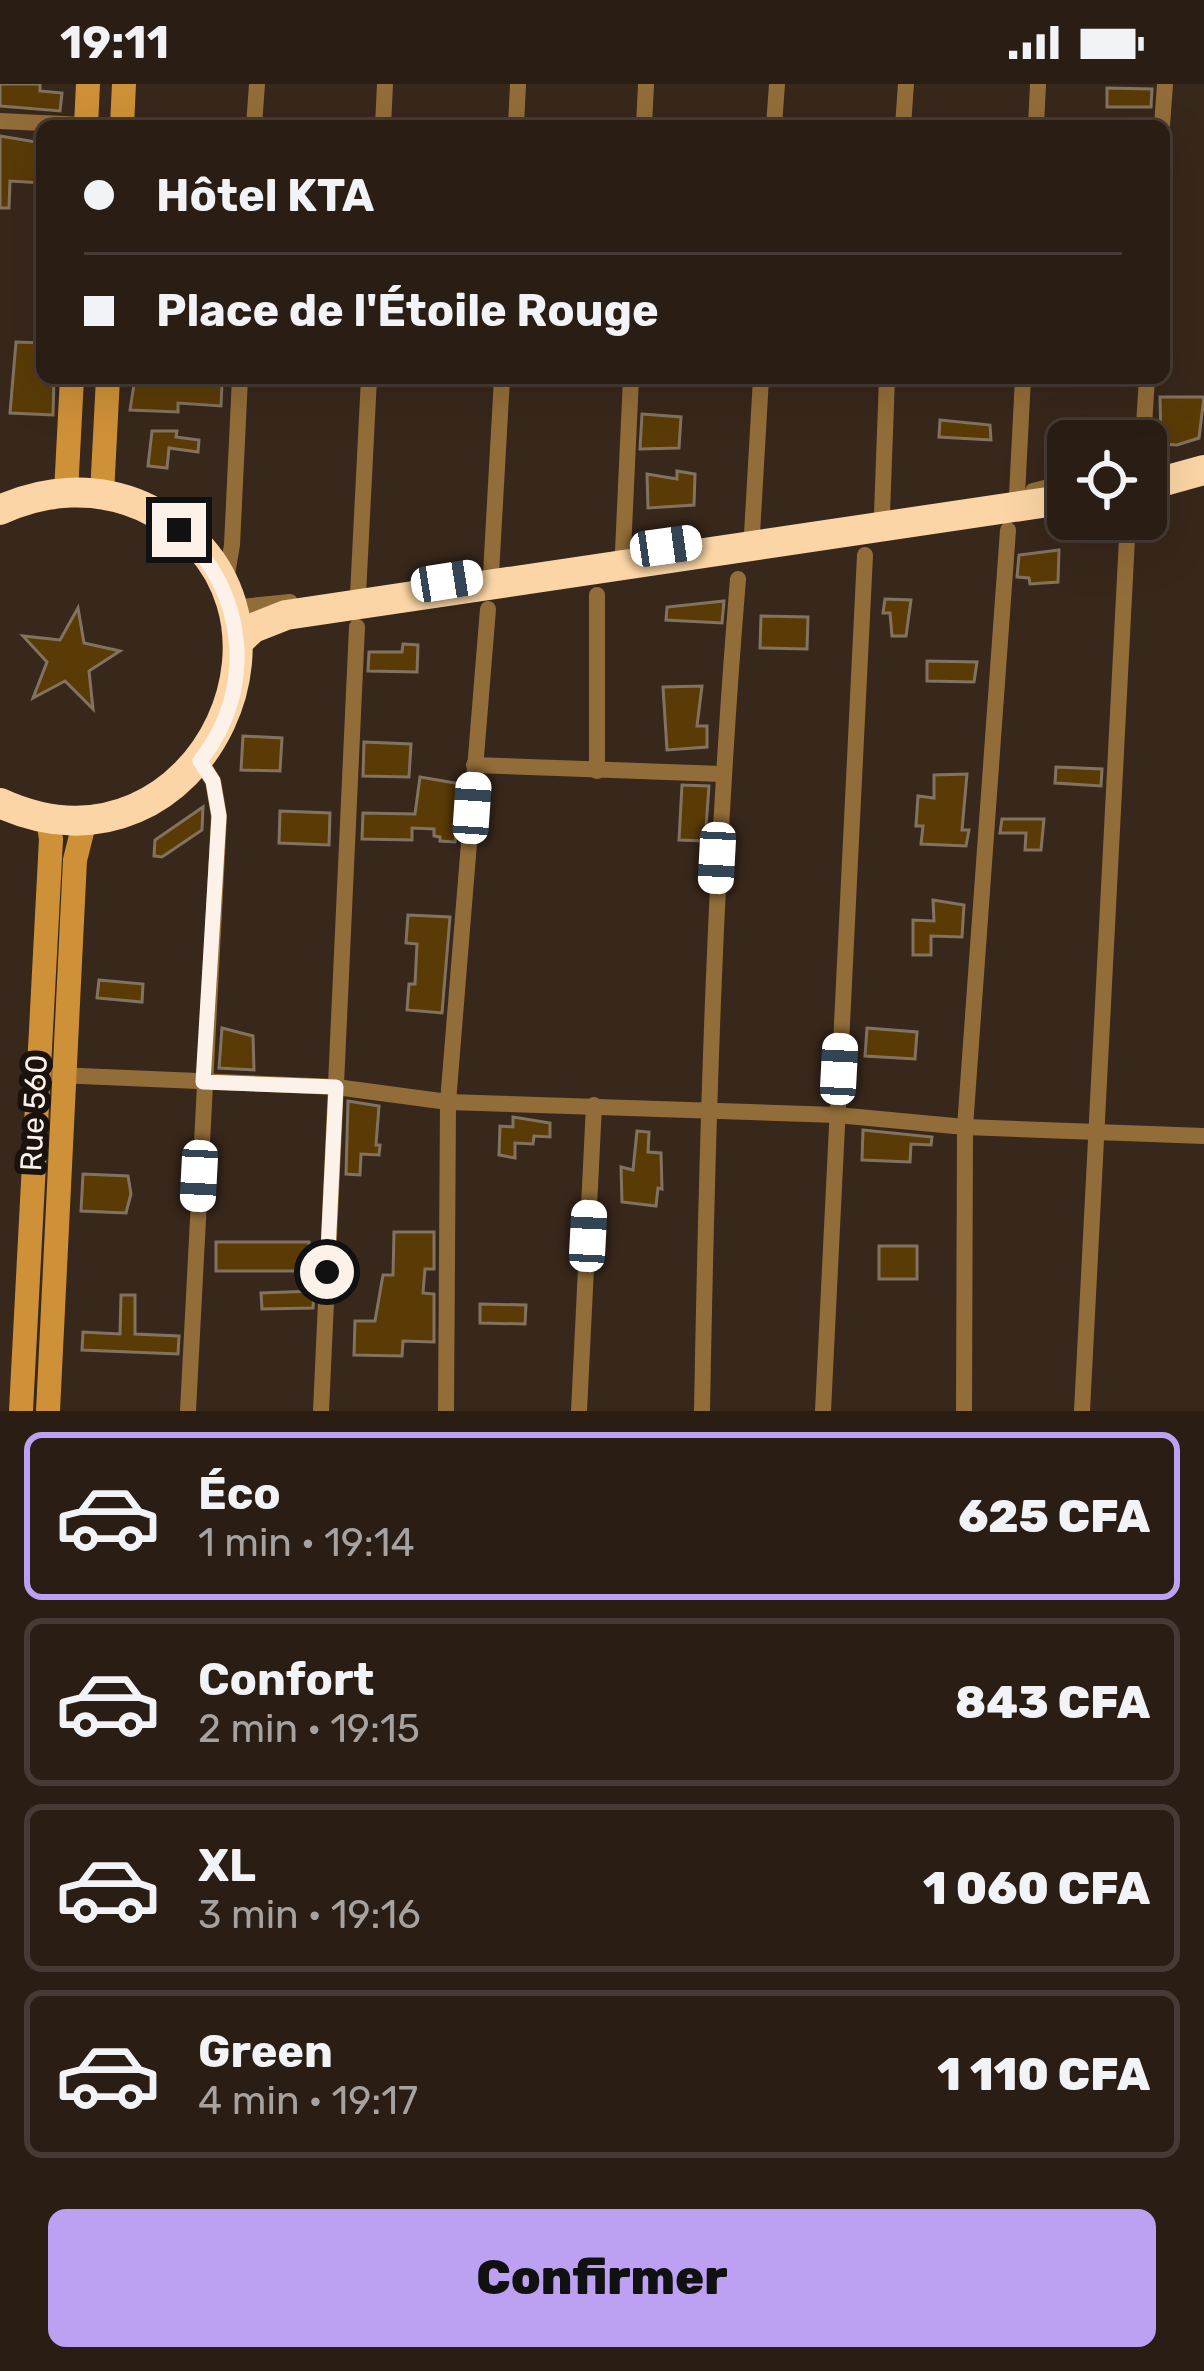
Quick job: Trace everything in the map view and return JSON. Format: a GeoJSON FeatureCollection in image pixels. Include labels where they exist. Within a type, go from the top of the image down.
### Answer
{"type":"FeatureCollection","features":[{"type":"Feature","properties":{"kind":"highway"},"geometry":{"type":"LineString","coordinates":[[1167,480],[1204,470]]}},
{"type":"Feature","properties":{"kind":"highway"},"geometry":{"type":"LineString","coordinates":[[0,510],[67,492],[102,494],[143,507],[171,523],[202,552],[228,599],[238,642],[230,707],[200,761],[173,787],[114,815],[85,820],[48,819],[0,803]]}},
{"type":"Feature","properties":{"kind":"highway"},"geometry":{"type":"LineString","coordinates":[[238,642],[253,628],[286,615],[1047,502]]}},
{"type":"Feature","properties":{"kind":"main road"},"geometry":{"type":"LineString","coordinates":[[86,120],[88,84]]}},
{"type":"Feature","properties":{"kind":"main road"},"geometry":{"type":"LineString","coordinates":[[122,120],[124,84]]}},
{"type":"Feature","properties":{"kind":"main road"},"geometry":{"type":"LineString","coordinates":[[67,492],[73,384]]}},
{"type":"Feature","properties":{"kind":"main road"},"geometry":{"type":"LineString","coordinates":[[102,494],[108,384]]}},
{"type":"Feature","properties":{"kind":"main road","name":"Rue 560"},"geometry":{"type":"LineString","coordinates":[[21,1411],[51,838],[48,819]]}},
{"type":"Feature","properties":{"kind":"main road","name":"Rue 560"},"geometry":{"type":"LineString","coordinates":[[48,1411],[75,860],[85,820]]}},
{"type":"Feature","properties":{"kind":"street"},"geometry":{"type":"LineString","coordinates":[[254,120],[257,84]]}},
{"type":"Feature","properties":{"kind":"street"},"geometry":{"type":"LineString","coordinates":[[382,120],[385,84]]}},
{"type":"Feature","properties":{"kind":"street"},"geometry":{"type":"LineString","coordinates":[[516,120],[518,84]]}},
{"type":"Feature","properties":{"kind":"street"},"geometry":{"type":"LineString","coordinates":[[644,120],[646,84]]}},
{"type":"Feature","properties":{"kind":"street"},"geometry":{"type":"LineString","coordinates":[[775,120],[777,84]]}},
{"type":"Feature","properties":{"kind":"street"},"geometry":{"type":"LineString","coordinates":[[903,120],[906,84]]}},
{"type":"Feature","properties":{"kind":"street"},"geometry":{"type":"LineString","coordinates":[[1036,120],[1038,84]]}},
{"type":"Feature","properties":{"kind":"street"},"geometry":{"type":"LineString","coordinates":[[1162,120],[1165,84]]}},
{"type":"Feature","properties":{"kind":"street"},"geometry":{"type":"LineString","coordinates":[[0,121],[36,123]]}},
{"type":"Feature","properties":{"kind":"street"},"geometry":{"type":"LineString","coordinates":[[240,384],[228,599],[358,595],[1047,487]]}},
{"type":"Feature","properties":{"kind":"street"},"geometry":{"type":"LineString","coordinates":[[358,595],[369,384]]}},
{"type":"Feature","properties":{"kind":"street"},"geometry":{"type":"LineString","coordinates":[[491,574],[502,384]]}},
{"type":"Feature","properties":{"kind":"street"},"geometry":{"type":"LineString","coordinates":[[623,551],[632,384]]}},
{"type":"Feature","properties":{"kind":"street"},"geometry":{"type":"LineString","coordinates":[[752,534],[760,384]]}},
{"type":"Feature","properties":{"kind":"street"},"geometry":{"type":"LineString","coordinates":[[882,514],[887,384]]}},
{"type":"Feature","properties":{"kind":"street"},"geometry":{"type":"LineString","coordinates":[[1017,495],[1023,384]]}},
{"type":"Feature","properties":{"kind":"street"},"geometry":{"type":"LineString","coordinates":[[1144,420],[1147,384]]}},
{"type":"Feature","properties":{"kind":"street"},"geometry":{"type":"LineString","coordinates":[[964,1411],[964,1127],[1008,530]]}},
{"type":"Feature","properties":{"kind":"street"},"geometry":{"type":"LineString","coordinates":[[1082,1411],[1127,540]]}},
{"type":"Feature","properties":{"kind":"street"},"geometry":{"type":"LineString","coordinates":[[823,1411],[865,555]]}},
{"type":"Feature","properties":{"kind":"street"},"geometry":{"type":"LineString","coordinates":[[703,1411],[707,1111],[722,774],[738,579]]}},
{"type":"Feature","properties":{"kind":"street"},"geometry":{"type":"LineString","coordinates":[[597,595],[597,771]]}},
{"type":"Feature","properties":{"kind":"street"},"geometry":{"type":"LineString","coordinates":[[446,1411],[448,1102],[488,609]]}},
{"type":"Feature","properties":{"kind":"street"},"geometry":{"type":"LineString","coordinates":[[321,1411],[357,627]]}},
{"type":"Feature","properties":{"kind":"street"},"geometry":{"type":"LineString","coordinates":[[188,1411],[219,816],[213,781],[200,761]]}},
{"type":"Feature","properties":{"kind":"street"},"geometry":{"type":"LineString","coordinates":[[474,765],[722,774]]}},
{"type":"Feature","properties":{"kind":"street"},"geometry":{"type":"LineString","coordinates":[[38,1074],[336,1087],[448,1102],[837,1115],[964,1127],[1204,1136]]}},
{"type":"Feature","properties":{"kind":"street"},"geometry":{"type":"LineString","coordinates":[[579,1411],[594,1105]]}},
{"type":"Feature","properties":{"kind":"building"},"geometry":{"type":"Polygon","coordinates":[[[0,84],[40,84],[40,91],[62,93],[60,111],[0,106],[0,84]]]}},
{"type":"Feature","properties":{"kind":"building"},"geometry":{"type":"Polygon","coordinates":[[[1107,88],[1152,89],[1151,107],[1107,107],[1107,88]]]}},
{"type":"Feature","properties":{"kind":"building"},"geometry":{"type":"Polygon","coordinates":[[[0,136],[36,142],[36,183],[10,181],[9,208],[0,208],[0,136]]]}},
{"type":"Feature","properties":{"kind":"building"},"geometry":{"type":"Polygon","coordinates":[[[16,342],[36,343],[36,384],[54,384],[53,415],[10,413],[16,342]]]}},
{"type":"Feature","properties":{"kind":"building"},"geometry":{"type":"Polygon","coordinates":[[[134,384],[222,384],[221,406],[178,403],[178,412],[130,410],[134,384]]]}},
{"type":"Feature","properties":{"kind":"building"},"geometry":{"type":"Polygon","coordinates":[[[1160,397],[1204,397],[1199,438],[1167,444],[1167,420],[1160,420],[1160,397]]]}},
{"type":"Feature","properties":{"kind":"building"},"geometry":{"type":"Polygon","coordinates":[[[642,414],[681,417],[679,448],[640,449],[642,414]]]}},
{"type":"Feature","properties":{"kind":"building"},"geometry":{"type":"Polygon","coordinates":[[[940,420],[990,425],[991,440],[939,437],[940,420]]]}},
{"type":"Feature","properties":{"kind":"building"},"geometry":{"type":"Polygon","coordinates":[[[152,431],[177,431],[176,437],[199,440],[198,452],[169,448],[167,468],[148,466],[152,431]]]}},
{"type":"Feature","properties":{"kind":"building"},"geometry":{"type":"Polygon","coordinates":[[[677,471],[695,474],[694,505],[648,508],[647,474],[677,479],[677,471]]]}},
{"type":"Feature","properties":{"kind":"building"},"geometry":{"type":"Polygon","coordinates":[[[1059,550],[1058,582],[1030,584],[1029,578],[1017,577],[1019,555],[1059,550]]]}},
{"type":"Feature","properties":{"kind":"building"},"geometry":{"type":"Polygon","coordinates":[[[885,599],[911,600],[906,636],[892,636],[890,613],[883,613],[885,599]]]}},
{"type":"Feature","properties":{"kind":"building"},"geometry":{"type":"Polygon","coordinates":[[[724,601],[722,623],[666,620],[667,607],[724,601]]]}},
{"type":"Feature","properties":{"kind":"building"},"geometry":{"type":"Polygon","coordinates":[[[78,608],[84,643],[120,651],[89,671],[93,709],[65,681],[33,698],[47,662],[23,636],[60,640],[78,608]]]}},
{"type":"Feature","properties":{"kind":"building"},"geometry":{"type":"Polygon","coordinates":[[[761,616],[808,617],[807,649],[760,648],[761,616]]]}},
{"type":"Feature","properties":{"kind":"building"},"geometry":{"type":"Polygon","coordinates":[[[403,644],[418,645],[417,672],[368,671],[369,652],[402,652],[403,644]]]}},
{"type":"Feature","properties":{"kind":"building"},"geometry":{"type":"Polygon","coordinates":[[[927,661],[977,662],[974,682],[927,681],[927,661]]]}},
{"type":"Feature","properties":{"kind":"building"},"geometry":{"type":"Polygon","coordinates":[[[702,686],[697,726],[707,726],[707,747],[667,750],[663,687],[702,686]]]}},
{"type":"Feature","properties":{"kind":"building"},"geometry":{"type":"Polygon","coordinates":[[[243,736],[282,738],[280,771],[241,770],[243,736]]]}},
{"type":"Feature","properties":{"kind":"building"},"geometry":{"type":"Polygon","coordinates":[[[364,742],[411,744],[409,777],[363,776],[364,742]]]}},
{"type":"Feature","properties":{"kind":"building"},"geometry":{"type":"Polygon","coordinates":[[[1056,767],[1102,769],[1101,786],[1055,783],[1056,767]]]}},
{"type":"Feature","properties":{"kind":"building"},"geometry":{"type":"Polygon","coordinates":[[[967,774],[962,830],[969,830],[966,846],[921,844],[923,826],[916,826],[918,796],[934,798],[934,775],[967,774]]]}},
{"type":"Feature","properties":{"kind":"building"},"geometry":{"type":"Polygon","coordinates":[[[420,777],[461,784],[455,842],[440,841],[434,829],[412,828],[412,840],[362,839],[363,813],[415,814],[420,777]]]}},
{"type":"Feature","properties":{"kind":"building"},"geometry":{"type":"Polygon","coordinates":[[[682,785],[709,786],[705,841],[679,840],[682,785]]]}},
{"type":"Feature","properties":{"kind":"building"},"geometry":{"type":"Polygon","coordinates":[[[203,807],[202,830],[162,857],[154,856],[155,840],[203,807]]]}},
{"type":"Feature","properties":{"kind":"building"},"geometry":{"type":"Polygon","coordinates":[[[280,811],[330,813],[329,845],[279,843],[280,811]]]}},
{"type":"Feature","properties":{"kind":"building"},"geometry":{"type":"Polygon","coordinates":[[[1002,819],[1044,819],[1041,850],[1025,850],[1026,833],[1000,833],[1002,819]]]}},
{"type":"Feature","properties":{"kind":"building"},"geometry":{"type":"Polygon","coordinates":[[[933,900],[964,905],[962,937],[931,936],[931,955],[913,955],[913,920],[934,921],[933,900]]]}},
{"type":"Feature","properties":{"kind":"building"},"geometry":{"type":"Polygon","coordinates":[[[408,915],[450,917],[442,1013],[407,1010],[409,984],[415,984],[417,944],[406,943],[408,915]]]}},
{"type":"Feature","properties":{"kind":"building"},"geometry":{"type":"Polygon","coordinates":[[[99,980],[143,984],[142,1002],[97,998],[99,980]]]}},
{"type":"Feature","properties":{"kind":"building"},"geometry":{"type":"Polygon","coordinates":[[[222,1028],[253,1036],[254,1070],[219,1068],[222,1028]]]}},
{"type":"Feature","properties":{"kind":"building"},"geometry":{"type":"Polygon","coordinates":[[[867,1028],[917,1032],[915,1059],[865,1056],[867,1028]]]}},
{"type":"Feature","properties":{"kind":"building"},"geometry":{"type":"Polygon","coordinates":[[[348,1101],[379,1106],[379,1155],[361,1154],[360,1175],[346,1174],[348,1101]]]}},
{"type":"Feature","properties":{"kind":"building"},"geometry":{"type":"Polygon","coordinates":[[[513,1117],[550,1123],[550,1137],[534,1136],[533,1144],[515,1143],[515,1158],[499,1155],[500,1126],[513,1127],[513,1117]]]}},
{"type":"Feature","properties":{"kind":"building"},"geometry":{"type":"Polygon","coordinates":[[[863,1130],[932,1137],[931,1145],[911,1144],[910,1162],[862,1160],[863,1130]]]}},
{"type":"Feature","properties":{"kind":"building"},"geometry":{"type":"Polygon","coordinates":[[[637,1131],[649,1132],[648,1152],[661,1153],[662,1189],[658,1188],[656,1206],[622,1202],[621,1167],[633,1170],[637,1131]]]}},
{"type":"Feature","properties":{"kind":"building"},"geometry":{"type":"Polygon","coordinates":[[[83,1174],[128,1176],[131,1194],[126,1213],[81,1211],[83,1174]]]}},
{"type":"Feature","properties":{"kind":"building"},"geometry":{"type":"Polygon","coordinates":[[[394,1232],[434,1232],[434,1269],[425,1269],[423,1293],[434,1294],[434,1342],[403,1341],[402,1356],[354,1355],[355,1321],[375,1321],[383,1275],[393,1275],[394,1232]]]}},
{"type":"Feature","properties":{"kind":"building"},"geometry":{"type":"Polygon","coordinates":[[[216,1242],[309,1242],[309,1271],[216,1271],[216,1242]]]}},
{"type":"Feature","properties":{"kind":"building"},"geometry":{"type":"Polygon","coordinates":[[[879,1246],[917,1246],[917,1279],[879,1279],[879,1246]]]}},
{"type":"Feature","properties":{"kind":"building"},"geometry":{"type":"Polygon","coordinates":[[[314,1291],[313,1308],[262,1309],[261,1293],[314,1291]]]}},
{"type":"Feature","properties":{"kind":"building"},"geometry":{"type":"Polygon","coordinates":[[[121,1295],[135,1295],[135,1334],[179,1336],[178,1354],[82,1350],[83,1332],[120,1334],[121,1295]]]}},
{"type":"Feature","properties":{"kind":"building"},"geometry":{"type":"Polygon","coordinates":[[[480,1304],[526,1305],[525,1324],[480,1323],[480,1304]]]}},
{"type":"Feature","properties":{"kind":"route"},"geometry":{"type":"LineString","coordinates":[[179,530],[220,579],[234,619],[238,654],[230,707],[200,761],[213,781],[219,816],[203,1082],[336,1087],[327,1272]]}}]}
